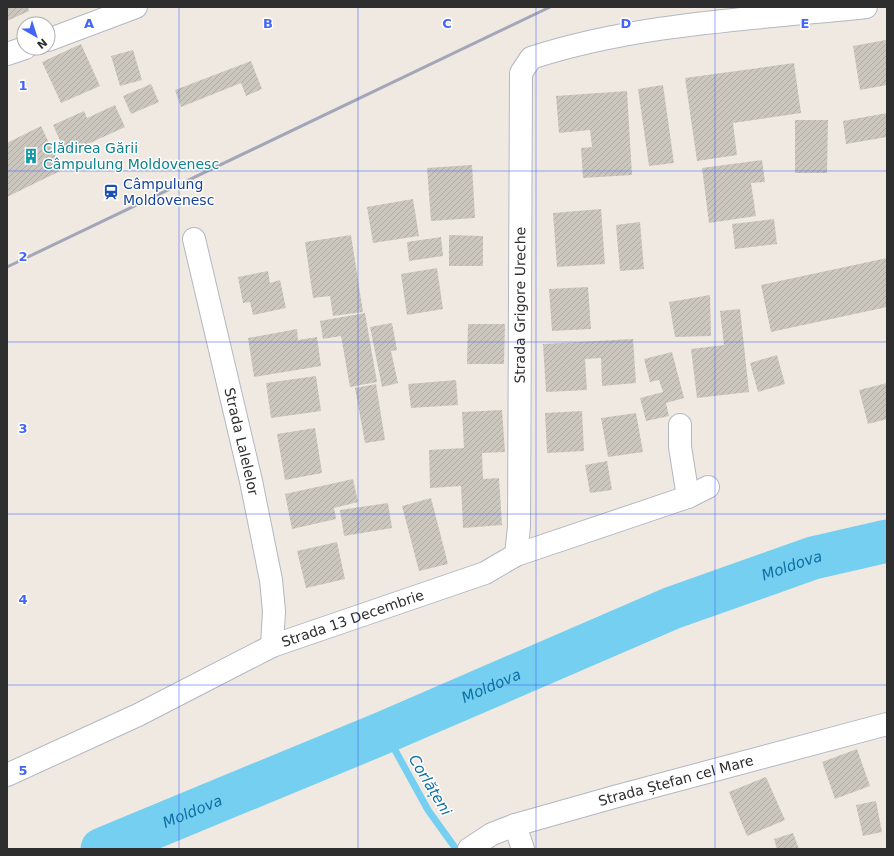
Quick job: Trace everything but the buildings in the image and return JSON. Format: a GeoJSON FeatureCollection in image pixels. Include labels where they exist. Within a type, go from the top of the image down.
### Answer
{"type":"FeatureCollection","features":[{"type":"Feature","properties":{"kind":"street"},"geometry":{"type":"LineString","coordinates":[[56,36],[104,13],[136,7]]}},
{"type":"Feature","properties":{"kind":"street","name":"Strada Grigore Ureche"},"geometry":{"type":"LineString","coordinates":[[516,555],[519,527],[521,73],[531,58],[562,48],[644,30],[866,7]]}},
{"type":"Feature","properties":{"kind":"street","name":"Strada Lalelelor"},"geometry":{"type":"LineString","coordinates":[[194,240],[251,481],[271,580],[274,611],[272,646]]}},
{"type":"Feature","properties":{"kind":"street"},"geometry":{"type":"LineString","coordinates":[[680,425],[680,447],[688,497]]}},
{"type":"Feature","properties":{"kind":"street","name":"Strada 13 Decembrie"},"geometry":{"type":"LineString","coordinates":[[7,775],[138,715],[272,646],[350,621],[485,573],[516,555],[688,497],[708,487]]}},
{"type":"Feature","properties":{"kind":"street","name":"Strada Ștefan cel Mare"},"geometry":{"type":"LineString","coordinates":[[469,849],[492,834],[515,825],[887,724]]}},
{"type":"Feature","properties":{"kind":"street"},"geometry":{"type":"LineString","coordinates":[[515,825],[523,849]]}},
{"type":"Feature","properties":{"kind":"waterway","name":"Moldova"},"geometry":{"type":"LineString","coordinates":[[102,849],[385,732],[672,608],[813,558],[887,541]]}},
{"type":"Feature","properties":{"kind":"waterway","name":"Corlățeni"},"geometry":{"type":"LineString","coordinates":[[385,732],[428,810],[456,849]]}},
{"type":"Feature","properties":{"kind":"railway"},"geometry":{"type":"LineString","coordinates":[[7,267],[550,7]]}},
{"type":"Feature","properties":{"kind":"place","name":"Clădirea Gării Câmpulung Moldovenesc"},"geometry":{"type":"Point","coordinates":[31,156]}},
{"type":"Feature","properties":{"kind":"place","name":"Câmpulung Moldovenesc"},"geometry":{"type":"Point","coordinates":[111,192]}}]}
